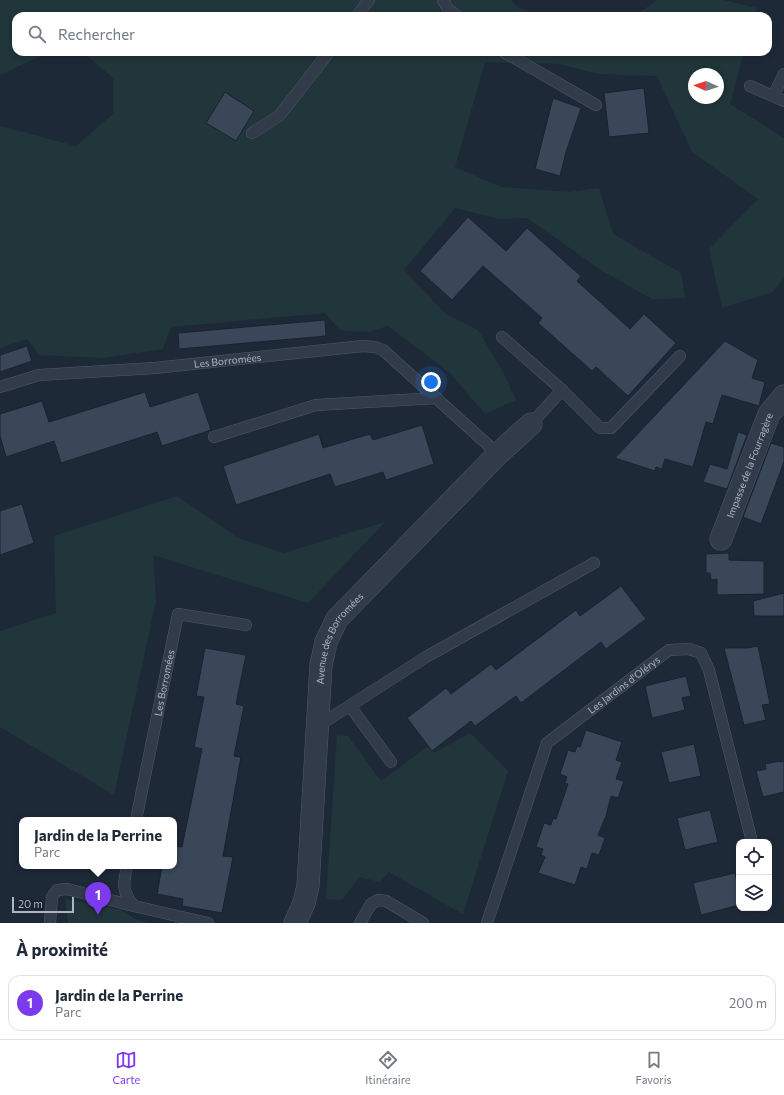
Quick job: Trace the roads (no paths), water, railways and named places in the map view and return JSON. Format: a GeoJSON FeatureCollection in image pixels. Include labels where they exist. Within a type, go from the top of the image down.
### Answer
{"type":"FeatureCollection","features":[{"type":"Feature","properties":{"kind":"street","name":"Impasse de la Fourragère"},"geometry":{"type":"LineString","coordinates":[[721,539],[769,414],[784,396]]}},
{"type":"Feature","properties":{"kind":"street","name":"Avenue des Borromées"},"geometry":{"type":"LineString","coordinates":[[295,923],[304,903],[308,886],[321,666],[326,642],[337,619],[498,454],[531,424]]}},
{"type":"Feature","properties":{"kind":"lane"},"geometry":{"type":"LineString","coordinates":[[360,12],[369,0]]}},
{"type":"Feature","properties":{"kind":"lane"},"geometry":{"type":"LineString","coordinates":[[443,0],[448,9],[452,12]]}},
{"type":"Feature","properties":{"kind":"lane"},"geometry":{"type":"LineString","coordinates":[[252,133],[279,116],[326,56]]}},
{"type":"Feature","properties":{"kind":"lane"},"geometry":{"type":"LineString","coordinates":[[511,56],[596,105]]}},
{"type":"Feature","properties":{"kind":"lane"},"geometry":{"type":"LineString","coordinates":[[773,96],[784,74]]}},
{"type":"Feature","properties":{"kind":"lane"},"geometry":{"type":"LineString","coordinates":[[750,86],[784,101]]}},
{"type":"Feature","properties":{"kind":"lane"},"geometry":{"type":"LineString","coordinates":[[502,337],[562,390],[600,428],[611,428],[680,356]]}},
{"type":"Feature","properties":{"kind":"lane","name":"Les Borromées"},"geometry":{"type":"LineString","coordinates":[[0,387],[39,375],[155,368],[363,346],[375,347],[383,350],[498,454]]}},
{"type":"Feature","properties":{"kind":"lane"},"geometry":{"type":"LineString","coordinates":[[531,424],[562,390]]}},
{"type":"Feature","properties":{"kind":"lane"},"geometry":{"type":"LineString","coordinates":[[214,436],[316,405],[437,398]]}},
{"type":"Feature","properties":{"kind":"lane"},"geometry":{"type":"LineString","coordinates":[[318,726],[426,657],[594,563]]}},
{"type":"Feature","properties":{"kind":"lane","name":"Les Borromées"},"geometry":{"type":"LineString","coordinates":[[137,817],[178,614],[246,625]]}},
{"type":"Feature","properties":{"kind":"lane","name":"Les Jardins d'Olérys"},"geometry":{"type":"LineString","coordinates":[[487,923],[547,744],[669,650],[689,649],[701,653],[709,670],[751,839]]}},
{"type":"Feature","properties":{"kind":"lane"},"geometry":{"type":"LineString","coordinates":[[350,706],[391,762]]}},
{"type":"Feature","properties":{"kind":"lane"},"geometry":{"type":"LineString","coordinates":[[126,869],[124,879],[125,889],[127,897],[134,906]]}},
{"type":"Feature","properties":{"kind":"lane"},"geometry":{"type":"LineString","coordinates":[[50,923],[52,897],[57,890],[67,889],[208,923]]}},
{"type":"Feature","properties":{"kind":"lane"},"geometry":{"type":"LineString","coordinates":[[360,923],[371,904],[378,900],[386,901],[423,923]]}},
{"type":"Feature","properties":{"kind":"place","name":"Jardin de la Perrine"},"geometry":{"type":"Point","coordinates":[98,915]}}]}
